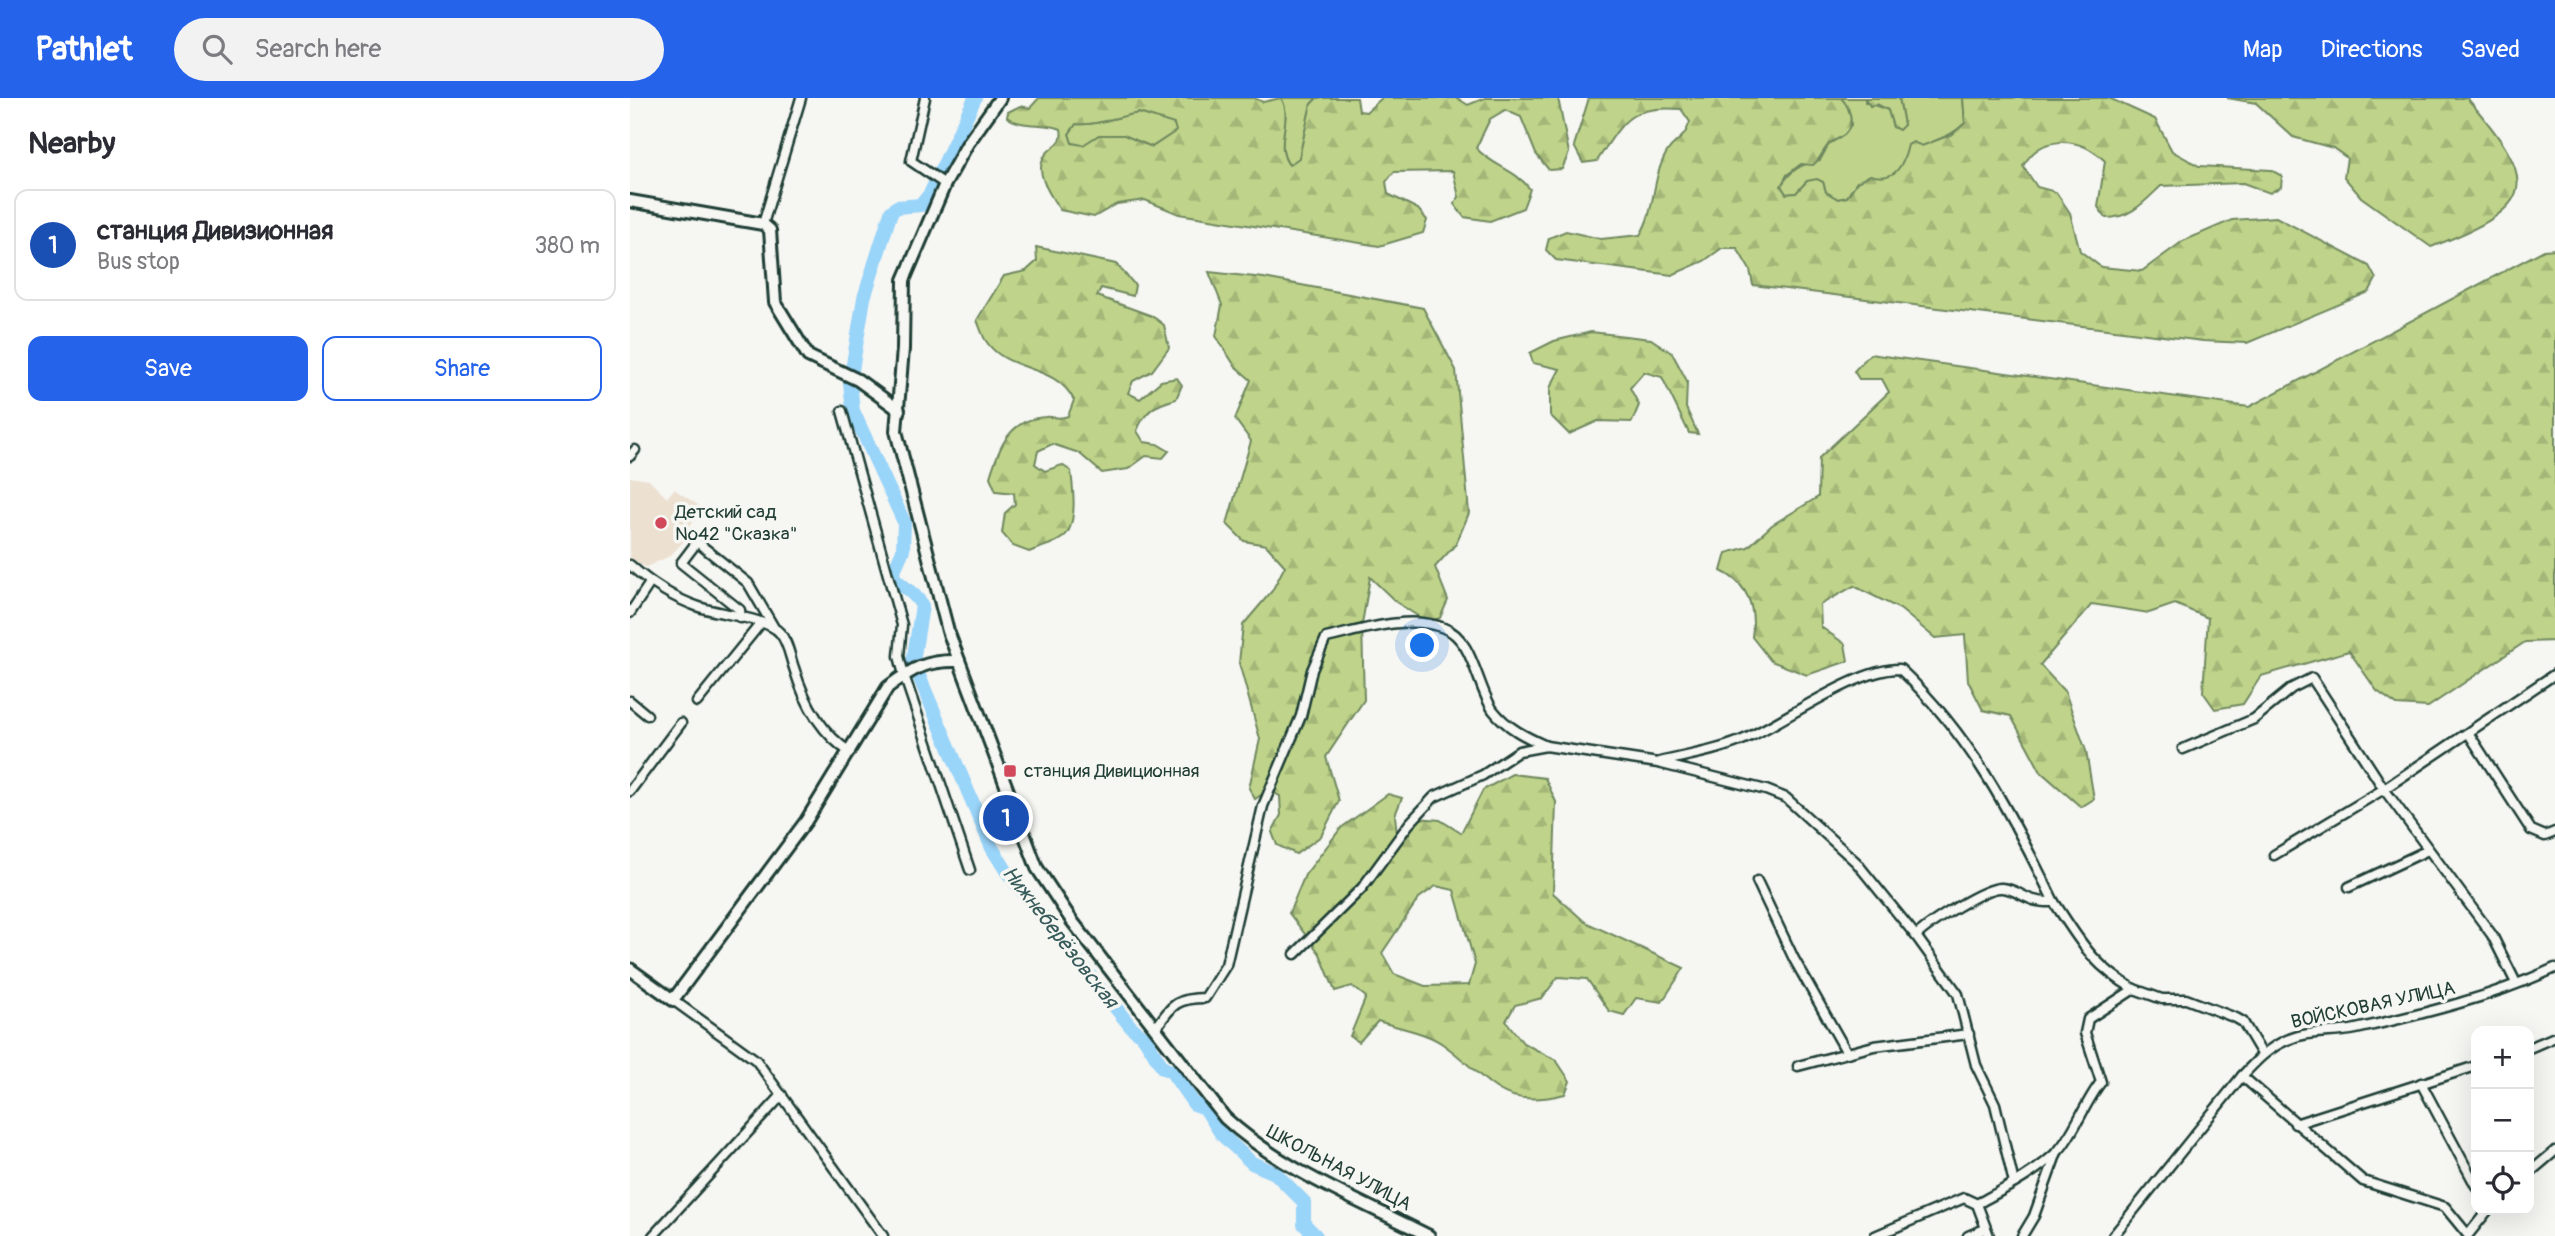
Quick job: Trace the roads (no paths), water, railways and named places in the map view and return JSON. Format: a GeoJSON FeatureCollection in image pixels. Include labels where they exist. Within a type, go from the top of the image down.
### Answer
{"type":"FeatureCollection","features":[{"type":"Feature","properties":{"kind":"street"},"geometry":{"type":"LineString","coordinates":[[763,224],[801,98]]}},
{"type":"Feature","properties":{"kind":"street"},"geometry":{"type":"LineString","coordinates":[[925,98],[911,161],[945,184]]}},
{"type":"Feature","properties":{"kind":"street","name":"ШКОЛЬНАЯ УЛИЦА"},"geometry":{"type":"LineString","coordinates":[[1000,98],[968,142],[945,184],[904,281],[896,431],[948,631],[999,771],[1048,888],[1225,1118],[1247,1138],[1295,1168],[1429,1236]]}},
{"type":"Feature","properties":{"kind":"street"},"geometry":{"type":"LineString","coordinates":[[630,201],[763,224],[770,230],[775,302],[808,356],[858,380],[899,410]]}},
{"type":"Feature","properties":{"kind":"street"},"geometry":{"type":"LineString","coordinates":[[842,411],[902,625],[899,656],[904,675],[970,870]]}},
{"type":"Feature","properties":{"kind":"street"},"geometry":{"type":"LineString","coordinates":[[741,618],[740,610],[681,563],[697,542],[748,583],[783,638],[800,687],[822,727],[835,742],[850,751]]}},
{"type":"Feature","properties":{"kind":"street"},"geometry":{"type":"LineString","coordinates":[[630,565],[650,583],[699,607],[773,626]]}},
{"type":"Feature","properties":{"kind":"street"},"geometry":{"type":"LineString","coordinates":[[630,613],[650,583]]}},
{"type":"Feature","properties":{"kind":"street"},"geometry":{"type":"LineString","coordinates":[[696,702],[761,623]]}},
{"type":"Feature","properties":{"kind":"street"},"geometry":{"type":"LineString","coordinates":[[1156,1028],[1171,1008],[1185,998],[1205,998],[1226,965],[1263,806],[1301,716],[1312,670],[1326,638],[1376,626],[1399,624],[1443,627],[1463,644],[1485,696],[1499,716],[1520,734],[1546,746],[1658,763],[1757,787],[1786,798],[1856,862],[1916,936],[1958,994],[1976,1065],[1994,1104],[2014,1183]]}},
{"type":"Feature","properties":{"kind":"street"},"geometry":{"type":"LineString","coordinates":[[673,1000],[806,821],[888,687],[904,675],[934,660],[959,661]]}},
{"type":"Feature","properties":{"kind":"street"},"geometry":{"type":"LineString","coordinates":[[1658,763],[1747,738],[1805,706],[1879,672],[1900,669],[1936,703],[1973,750],[2018,826],[2054,902],[2092,958],[2107,973],[2134,989],[2162,999],[2186,999],[2236,1018],[2243,1022],[2262,1054]]}},
{"type":"Feature","properties":{"kind":"street"},"geometry":{"type":"LineString","coordinates":[[2274,855],[2384,789],[2555,674]]}},
{"type":"Feature","properties":{"kind":"street"},"geometry":{"type":"LineString","coordinates":[[2183,750],[2254,719],[2292,688],[2312,678],[2384,789],[2492,935],[2516,983]]}},
{"type":"Feature","properties":{"kind":"street"},"geometry":{"type":"LineString","coordinates":[[630,701],[646,715]]}},
{"type":"Feature","properties":{"kind":"street"},"geometry":{"type":"LineString","coordinates":[[630,791],[681,723]]}},
{"type":"Feature","properties":{"kind":"street"},"geometry":{"type":"LineString","coordinates":[[2469,734],[2531,831],[2545,836],[2555,832]]}},
{"type":"Feature","properties":{"kind":"street"},"geometry":{"type":"LineString","coordinates":[[1295,954],[1362,888],[1409,824],[1434,797],[1483,775],[1519,751],[1546,746]]}},
{"type":"Feature","properties":{"kind":"street"},"geometry":{"type":"LineString","coordinates":[[2349,887],[2428,850]]}},
{"type":"Feature","properties":{"kind":"street"},"geometry":{"type":"LineString","coordinates":[[1757,881],[1794,958],[1846,1051]]}},
{"type":"Feature","properties":{"kind":"street"},"geometry":{"type":"LineString","coordinates":[[1916,936],[1943,915],[1989,890],[2004,888],[2029,901],[2054,902]]}},
{"type":"Feature","properties":{"kind":"street","name":"ВОЙСКОВАЯ УЛИЦА"},"geometry":{"type":"LineString","coordinates":[[2113,1236],[2262,1054],[2291,1038],[2352,1030],[2459,1003],[2555,968]]}},
{"type":"Feature","properties":{"kind":"street"},"geometry":{"type":"LineString","coordinates":[[630,969],[746,1051],[782,1095],[883,1236]]}},
{"type":"Feature","properties":{"kind":"street"},"geometry":{"type":"LineString","coordinates":[[2022,1236],[2034,1216],[2057,1151],[2101,1082],[2085,1033],[2088,1019],[2134,989]]}},
{"type":"Feature","properties":{"kind":"street"},"geometry":{"type":"LineString","coordinates":[[1798,1066],[1846,1051],[1969,1034]]}},
{"type":"Feature","properties":{"kind":"street"},"geometry":{"type":"LineString","coordinates":[[2534,1046],[2555,1037]]}},
{"type":"Feature","properties":{"kind":"street"},"geometry":{"type":"LineString","coordinates":[[2295,1124],[2471,1068]]}},
{"type":"Feature","properties":{"kind":"street"},"geometry":{"type":"LineString","coordinates":[[2242,1076],[2363,1181],[2445,1207],[2468,1235],[2484,1215]]}},
{"type":"Feature","properties":{"kind":"street"},"geometry":{"type":"LineString","coordinates":[[2421,1083],[2471,1177]]}},
{"type":"Feature","properties":{"kind":"street"},"geometry":{"type":"LineString","coordinates":[[653,1236],[782,1095]]}},
{"type":"Feature","properties":{"kind":"street"},"geometry":{"type":"LineString","coordinates":[[1976,1204],[2014,1183],[2057,1151]]}},
{"type":"Feature","properties":{"kind":"street"},"geometry":{"type":"LineString","coordinates":[[2534,1169],[2555,1151]]}},
{"type":"Feature","properties":{"kind":"street"},"geometry":{"type":"LineString","coordinates":[[1875,1236],[1964,1198],[1976,1204],[1987,1232],[1968,1236]]}},
{"type":"Feature","properties":{"kind":"waterway","name":"Нижнеберёзовская"},"geometry":{"type":"LineString","coordinates":[[975,98],[930,194],[921,205],[897,207],[891,212],[864,298],[850,382],[853,411],[904,522],[903,550],[892,575],[922,606],[913,662],[992,848],[1007,872],[1131,1027],[1144,1037],[1163,1068],[1171,1071],[1194,1104],[1205,1108],[1222,1135],[1252,1163],[1275,1173],[1304,1202],[1304,1224],[1316,1236]]}},
{"type":"Feature","properties":{"kind":"place","name":"Детский сад №42 \"Сказка\""},"geometry":{"type":"Point","coordinates":[661,523]}},
{"type":"Feature","properties":{"kind":"place","name":"станция Дивиционная"},"geometry":{"type":"Point","coordinates":[1010,771]}},
{"type":"Feature","properties":{"kind":"place","name":"станция Дивизионная"},"geometry":{"type":"Point","coordinates":[1006,818]}}]}
